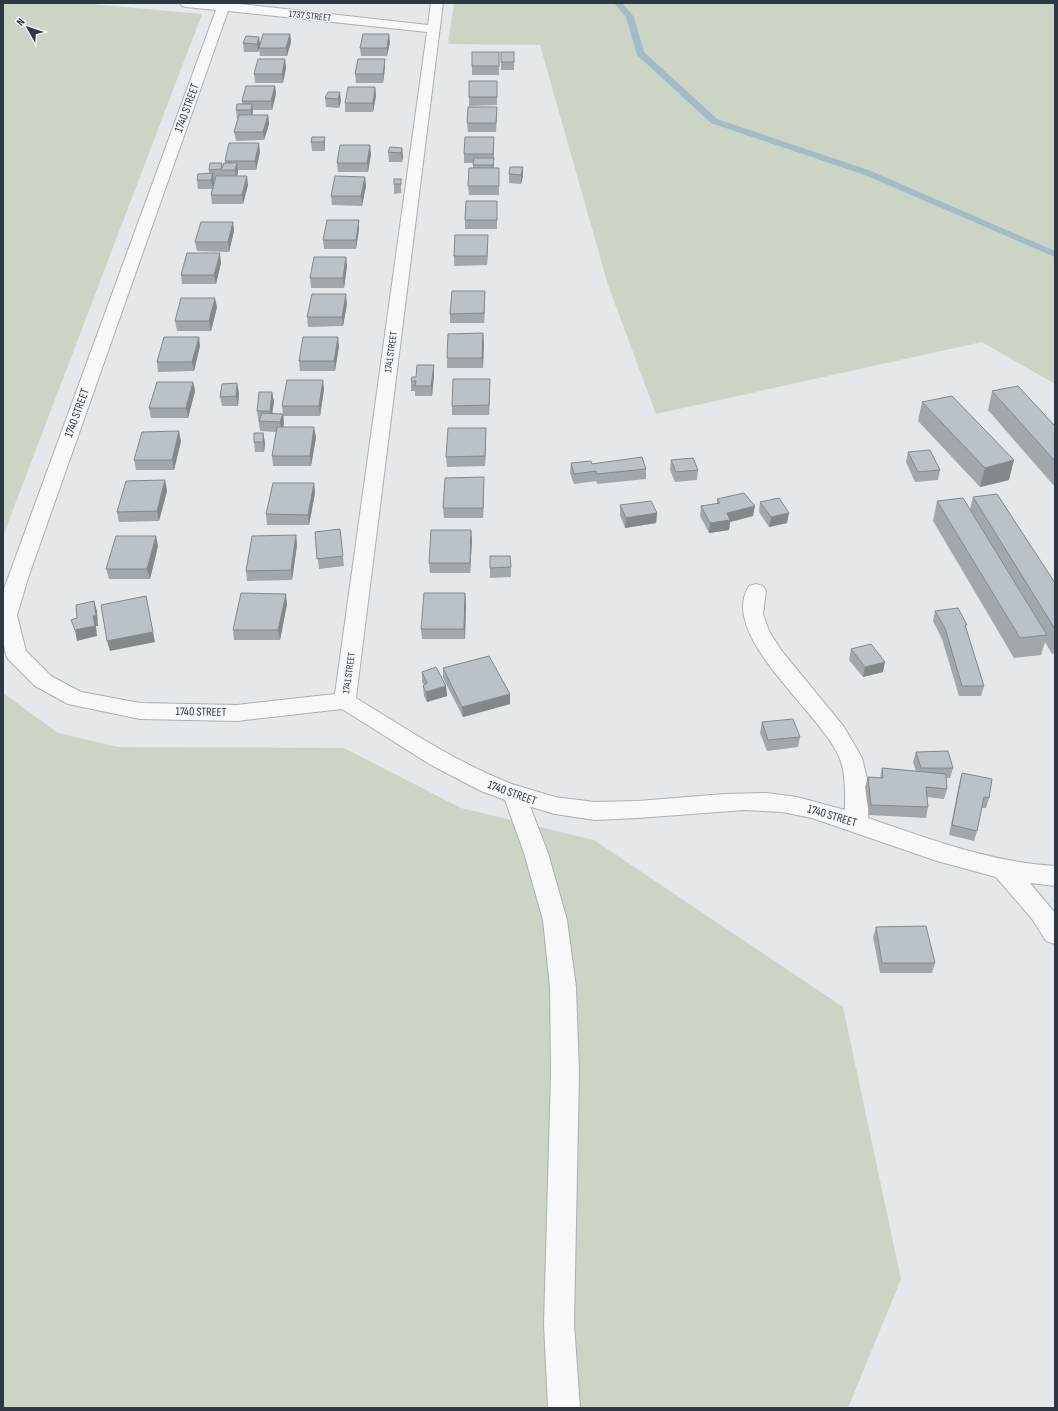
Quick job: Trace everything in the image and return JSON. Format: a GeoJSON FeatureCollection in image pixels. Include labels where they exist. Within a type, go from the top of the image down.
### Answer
{"type":"FeatureCollection","features":[{"type":"Feature","properties":{"kind":"street","name":"1737 STREET"},"geometry":{"type":"LineString","coordinates":[[186,3],[224,5],[434,29]]}},
{"type":"Feature","properties":{"kind":"street","name":"1741 STREET"},"geometry":{"type":"LineString","coordinates":[[345,701],[437,3]]}},
{"type":"Feature","properties":{"kind":"street","name":"1740 STREET"},"geometry":{"type":"LineString","coordinates":[[224,5],[18,578],[7,615],[16,654],[43,682],[76,699],[140,711],[237,713],[345,701],[439,759],[489,786],[539,803],[594,811],[642,809],[710,803],[767,802],[818,809],[974,862],[1055,876]]}},
{"type":"Feature","properties":{"kind":"street"},"geometry":{"type":"LineString","coordinates":[[756,591],[753,614],[759,631],[773,655],[836,733],[851,758],[857,787],[856,823]]}},
{"type":"Feature","properties":{"kind":"street"},"geometry":{"type":"LineString","coordinates":[[515,794],[536,852],[555,920],[563,987],[565,1073],[559,1324],[564,1408]]}},
{"type":"Feature","properties":{"kind":"street"},"geometry":{"type":"LineString","coordinates":[[1002,868],[1041,912],[1055,934]]}},
{"type":"Feature","properties":{"kind":"green space"},"geometry":{"type":"Polygon","coordinates":[[[3,3],[80,3],[202,14],[3,536],[3,3]]]}},
{"type":"Feature","properties":{"kind":"green space"},"geometry":{"type":"Polygon","coordinates":[[[454,3],[1055,3],[1055,384],[982,342],[656,414],[608,285],[540,45],[448,44],[454,3]]]}},
{"type":"Feature","properties":{"kind":"green space"},"geometry":{"type":"Polygon","coordinates":[[[3,693],[58,733],[118,747],[344,748],[461,808],[594,840],[843,1007],[901,1279],[848,1408],[3,1408],[3,693]]]}},
{"type":"Feature","properties":{"kind":"building"},"geometry":{"type":"Polygon","coordinates":[[[263,34],[290,34],[286,48],[259,48],[263,34]]]}},
{"type":"Feature","properties":{"kind":"building"},"geometry":{"type":"Polygon","coordinates":[[[363,34],[389,34],[387,48],[360,48],[363,34]]]}},
{"type":"Feature","properties":{"kind":"building"},"geometry":{"type":"Polygon","coordinates":[[[246,36],[259,37],[257,44],[243,43],[246,36]]]}},
{"type":"Feature","properties":{"kind":"building"},"geometry":{"type":"Polygon","coordinates":[[[472,52],[499,52],[499,66],[472,66],[472,52]]]}},
{"type":"Feature","properties":{"kind":"building"},"geometry":{"type":"Polygon","coordinates":[[[501,52],[514,52],[514,62],[501,62],[501,52]]]}},
{"type":"Feature","properties":{"kind":"building"},"geometry":{"type":"Polygon","coordinates":[[[258,59],[285,59],[282,74],[254,74],[258,59]]]}},
{"type":"Feature","properties":{"kind":"building"},"geometry":{"type":"Polygon","coordinates":[[[358,59],[385,59],[383,74],[355,74],[358,59]]]}},
{"type":"Feature","properties":{"kind":"building"},"geometry":{"type":"Polygon","coordinates":[[[469,81],[497,81],[497,97],[469,97],[469,81]]]}},
{"type":"Feature","properties":{"kind":"building"},"geometry":{"type":"Polygon","coordinates":[[[246,86],[275,86],[271,101],[242,101],[246,86]]]}},
{"type":"Feature","properties":{"kind":"building"},"geometry":{"type":"Polygon","coordinates":[[[348,87],[375,87],[373,103],[345,103],[348,87]]]}},
{"type":"Feature","properties":{"kind":"building"},"geometry":{"type":"Polygon","coordinates":[[[328,92],[340,92],[338,99],[325,98],[328,92]]]}},
{"type":"Feature","properties":{"kind":"building"},"geometry":{"type":"Polygon","coordinates":[[[237,104],[252,104],[251,110],[236,110],[237,104]]]}},
{"type":"Feature","properties":{"kind":"building"},"geometry":{"type":"Polygon","coordinates":[[[468,107],[497,107],[496,123],[467,123],[468,107]]]}},
{"type":"Feature","properties":{"kind":"building"},"geometry":{"type":"Polygon","coordinates":[[[239,115],[268,115],[263,132],[234,132],[239,115]]]}},
{"type":"Feature","properties":{"kind":"building"},"geometry":{"type":"Polygon","coordinates":[[[312,137],[325,137],[324,142],[311,142],[312,137]]]}},
{"type":"Feature","properties":{"kind":"building"},"geometry":{"type":"Polygon","coordinates":[[[465,137],[494,137],[493,154],[464,154],[465,137]]]}},
{"type":"Feature","properties":{"kind":"building"},"geometry":{"type":"Polygon","coordinates":[[[229,143],[259,143],[255,161],[225,161],[229,143]]]}},
{"type":"Feature","properties":{"kind":"building"},"geometry":{"type":"Polygon","coordinates":[[[340,145],[370,145],[367,163],[337,163],[340,145]]]}},
{"type":"Feature","properties":{"kind":"building"},"geometry":{"type":"Polygon","coordinates":[[[390,147],[402,148],[401,153],[388,152],[390,147]]]}},
{"type":"Feature","properties":{"kind":"building"},"geometry":{"type":"Polygon","coordinates":[[[474,158],[494,158],[493,165],[473,165],[474,158]]]}},
{"type":"Feature","properties":{"kind":"building"},"geometry":{"type":"Polygon","coordinates":[[[210,163],[222,163],[221,169],[209,170],[210,163]]]}},
{"type":"Feature","properties":{"kind":"building"},"geometry":{"type":"Polygon","coordinates":[[[224,163],[237,163],[235,170],[221,170],[224,163]]]}},
{"type":"Feature","properties":{"kind":"building"},"geometry":{"type":"Polygon","coordinates":[[[510,167],[523,167],[521,175],[509,174],[510,167]]]}},
{"type":"Feature","properties":{"kind":"building"},"geometry":{"type":"Polygon","coordinates":[[[469,168],[499,168],[499,186],[468,186],[469,168]]]}},
{"type":"Feature","properties":{"kind":"building"},"geometry":{"type":"Polygon","coordinates":[[[213,173],[211,180],[197,180],[198,174],[213,173]]]}},
{"type":"Feature","properties":{"kind":"building"},"geometry":{"type":"Polygon","coordinates":[[[216,176],[247,176],[242,195],[211,195],[216,176]]]}},
{"type":"Feature","properties":{"kind":"building"},"geometry":{"type":"Polygon","coordinates":[[[335,176],[365,177],[361,196],[331,196],[335,176]]]}},
{"type":"Feature","properties":{"kind":"building"},"geometry":{"type":"Polygon","coordinates":[[[394,179],[401,179],[401,184],[394,184],[394,179]]]}},
{"type":"Feature","properties":{"kind":"building"},"geometry":{"type":"Polygon","coordinates":[[[466,201],[497,201],[497,220],[465,220],[466,201]]]}},
{"type":"Feature","properties":{"kind":"building"},"geometry":{"type":"Polygon","coordinates":[[[327,220],[359,220],[356,240],[323,240],[327,220]]]}},
{"type":"Feature","properties":{"kind":"building"},"geometry":{"type":"Polygon","coordinates":[[[201,222],[233,222],[228,242],[195,242],[201,222]]]}},
{"type":"Feature","properties":{"kind":"building"},"geometry":{"type":"Polygon","coordinates":[[[455,235],[488,235],[487,256],[454,256],[455,235]]]}},
{"type":"Feature","properties":{"kind":"building"},"geometry":{"type":"Polygon","coordinates":[[[187,253],[220,253],[214,275],[181,275],[187,253]]]}},
{"type":"Feature","properties":{"kind":"building"},"geometry":{"type":"Polygon","coordinates":[[[314,257],[346,257],[343,278],[310,278],[314,257]]]}},
{"type":"Feature","properties":{"kind":"building"},"geometry":{"type":"Polygon","coordinates":[[[452,291],[485,291],[484,313],[450,314],[452,291]]]}},
{"type":"Feature","properties":{"kind":"building"},"geometry":{"type":"Polygon","coordinates":[[[312,294],[346,294],[342,317],[307,317],[312,294]]]}},
{"type":"Feature","properties":{"kind":"building"},"geometry":{"type":"Polygon","coordinates":[[[181,298],[215,298],[209,321],[175,321],[181,298]]]}},
{"type":"Feature","properties":{"kind":"building"},"geometry":{"type":"Polygon","coordinates":[[[483,333],[482,358],[447,358],[448,334],[483,333]]]}},
{"type":"Feature","properties":{"kind":"building"},"geometry":{"type":"Polygon","coordinates":[[[164,337],[199,337],[192,362],[157,362],[164,337]]]}},
{"type":"Feature","properties":{"kind":"building"},"geometry":{"type":"Polygon","coordinates":[[[303,337],[338,337],[334,361],[299,361],[303,337]]]}},
{"type":"Feature","properties":{"kind":"building"},"geometry":{"type":"Polygon","coordinates":[[[417,365],[434,365],[431,386],[415,386],[416,381],[411,381],[412,377],[416,377],[417,365]]]}},
{"type":"Feature","properties":{"kind":"building"},"geometry":{"type":"Polygon","coordinates":[[[453,379],[490,379],[489,405],[452,406],[453,379]]]}},
{"type":"Feature","properties":{"kind":"building"},"geometry":{"type":"Polygon","coordinates":[[[287,380],[323,380],[319,406],[282,406],[287,380]]]}},
{"type":"Feature","properties":{"kind":"building"},"geometry":{"type":"Polygon","coordinates":[[[157,382],[193,382],[186,408],[149,408],[157,382]]]}},
{"type":"Feature","properties":{"kind":"building"},"geometry":{"type":"Polygon","coordinates":[[[237,383],[236,396],[220,397],[222,384],[237,383]]]}},
{"type":"Feature","properties":{"kind":"building"},"geometry":{"type":"Polygon","coordinates":[[[1018,386],[1055,426],[1055,461],[992,391],[1018,386]]]}},
{"type":"Feature","properties":{"kind":"building"},"geometry":{"type":"Polygon","coordinates":[[[259,392],[272,392],[270,411],[257,411],[259,392]]]}},
{"type":"Feature","properties":{"kind":"building"},"geometry":{"type":"Polygon","coordinates":[[[952,396],[1014,460],[985,468],[922,402],[952,396]]]}},
{"type":"Feature","properties":{"kind":"building"},"geometry":{"type":"Polygon","coordinates":[[[262,413],[283,414],[280,422],[259,421],[262,413]]]}},
{"type":"Feature","properties":{"kind":"building"},"geometry":{"type":"Polygon","coordinates":[[[277,427],[314,427],[310,456],[272,456],[277,427]]]}},
{"type":"Feature","properties":{"kind":"building"},"geometry":{"type":"Polygon","coordinates":[[[448,428],[486,428],[485,456],[446,457],[448,428]]]}},
{"type":"Feature","properties":{"kind":"building"},"geometry":{"type":"Polygon","coordinates":[[[179,431],[172,460],[134,460],[142,432],[179,431]]]}},
{"type":"Feature","properties":{"kind":"building"},"geometry":{"type":"Polygon","coordinates":[[[254,433],[263,433],[263,442],[254,442],[254,433]]]}},
{"type":"Feature","properties":{"kind":"building"},"geometry":{"type":"Polygon","coordinates":[[[930,450],[940,470],[918,472],[908,452],[930,450]]]}},
{"type":"Feature","properties":{"kind":"building"},"geometry":{"type":"Polygon","coordinates":[[[642,457],[646,469],[597,474],[596,471],[574,474],[571,463],[591,461],[592,464],[642,457]]]}},
{"type":"Feature","properties":{"kind":"building"},"geometry":{"type":"Polygon","coordinates":[[[693,458],[698,470],[676,472],[671,460],[693,458]]]}},
{"type":"Feature","properties":{"kind":"building"},"geometry":{"type":"Polygon","coordinates":[[[484,477],[483,508],[443,508],[445,478],[484,477]]]}},
{"type":"Feature","properties":{"kind":"building"},"geometry":{"type":"Polygon","coordinates":[[[165,480],[157,511],[117,512],[126,481],[165,480]]]}},
{"type":"Feature","properties":{"kind":"building"},"geometry":{"type":"Polygon","coordinates":[[[273,483],[314,483],[308,515],[266,514],[273,483]]]}},
{"type":"Feature","properties":{"kind":"building"},"geometry":{"type":"Polygon","coordinates":[[[744,493],[755,506],[727,513],[730,520],[710,523],[701,506],[720,503],[717,499],[744,493]]]}},
{"type":"Feature","properties":{"kind":"building"},"geometry":{"type":"Polygon","coordinates":[[[997,494],[1055,583],[1055,629],[973,497],[997,494]]]}},
{"type":"Feature","properties":{"kind":"building"},"geometry":{"type":"Polygon","coordinates":[[[779,498],[789,513],[771,517],[760,502],[779,498]]]}},
{"type":"Feature","properties":{"kind":"building"},"geometry":{"type":"Polygon","coordinates":[[[963,498],[1047,635],[1020,638],[937,501],[963,498]]]}},
{"type":"Feature","properties":{"kind":"building"},"geometry":{"type":"Polygon","coordinates":[[[651,501],[657,513],[626,518],[620,505],[651,501]]]}},
{"type":"Feature","properties":{"kind":"building"},"geometry":{"type":"Polygon","coordinates":[[[340,529],[343,556],[317,559],[315,532],[340,529]]]}},
{"type":"Feature","properties":{"kind":"building"},"geometry":{"type":"Polygon","coordinates":[[[431,530],[471,530],[470,563],[429,563],[431,530]]]}},
{"type":"Feature","properties":{"kind":"building"},"geometry":{"type":"Polygon","coordinates":[[[296,535],[291,570],[246,571],[252,536],[296,535]]]}},
{"type":"Feature","properties":{"kind":"building"},"geometry":{"type":"Polygon","coordinates":[[[116,536],[156,536],[147,569],[106,569],[116,536]]]}},
{"type":"Feature","properties":{"kind":"building"},"geometry":{"type":"Polygon","coordinates":[[[490,556],[510,556],[511,567],[490,568],[490,556]]]}},
{"type":"Feature","properties":{"kind":"building"},"geometry":{"type":"Polygon","coordinates":[[[241,593],[286,594],[278,630],[233,630],[241,593]]]}},
{"type":"Feature","properties":{"kind":"building"},"geometry":{"type":"Polygon","coordinates":[[[424,593],[465,593],[464,629],[421,629],[424,593]]]}},
{"type":"Feature","properties":{"kind":"building"},"geometry":{"type":"Polygon","coordinates":[[[146,596],[153,632],[107,641],[101,605],[146,596]]]}},
{"type":"Feature","properties":{"kind":"building"},"geometry":{"type":"Polygon","coordinates":[[[94,601],[96,616],[93,616],[95,626],[75,630],[71,620],[77,618],[76,605],[94,601]]]}},
{"type":"Feature","properties":{"kind":"building"},"geometry":{"type":"Polygon","coordinates":[[[958,608],[967,625],[965,625],[984,686],[962,686],[945,628],[935,611],[958,608]]]}},
{"type":"Feature","properties":{"kind":"building"},"geometry":{"type":"Polygon","coordinates":[[[871,644],[885,662],[865,667],[851,649],[871,644]]]}},
{"type":"Feature","properties":{"kind":"building"},"geometry":{"type":"Polygon","coordinates":[[[489,656],[510,694],[462,707],[443,668],[489,656]]]}},
{"type":"Feature","properties":{"kind":"building"},"geometry":{"type":"Polygon","coordinates":[[[436,667],[446,686],[426,692],[423,686],[427,683],[422,672],[436,667]]]}},
{"type":"Feature","properties":{"kind":"building"},"geometry":{"type":"Polygon","coordinates":[[[793,719],[800,737],[768,740],[762,722],[793,719]]]}},
{"type":"Feature","properties":{"kind":"building"},"geometry":{"type":"Polygon","coordinates":[[[948,751],[953,768],[921,768],[916,752],[948,751]]]}},
{"type":"Feature","properties":{"kind":"building"},"geometry":{"type":"Polygon","coordinates":[[[882,768],[946,774],[947,789],[926,787],[928,807],[871,805],[868,777],[883,778],[882,768]]]}},
{"type":"Feature","properties":{"kind":"building"},"geometry":{"type":"Polygon","coordinates":[[[962,773],[992,779],[989,798],[984,797],[977,831],[952,825],[962,773]]]}},
{"type":"Feature","properties":{"kind":"building"},"geometry":{"type":"Polygon","coordinates":[[[926,926],[935,963],[882,963],[876,927],[926,926]]]}},
{"type":"Feature","properties":{"kind":"waterway"},"geometry":{"type":"LineString","coordinates":[[618,3],[630,17],[640,53],[714,121],[868,173],[1055,254]]}}]}
